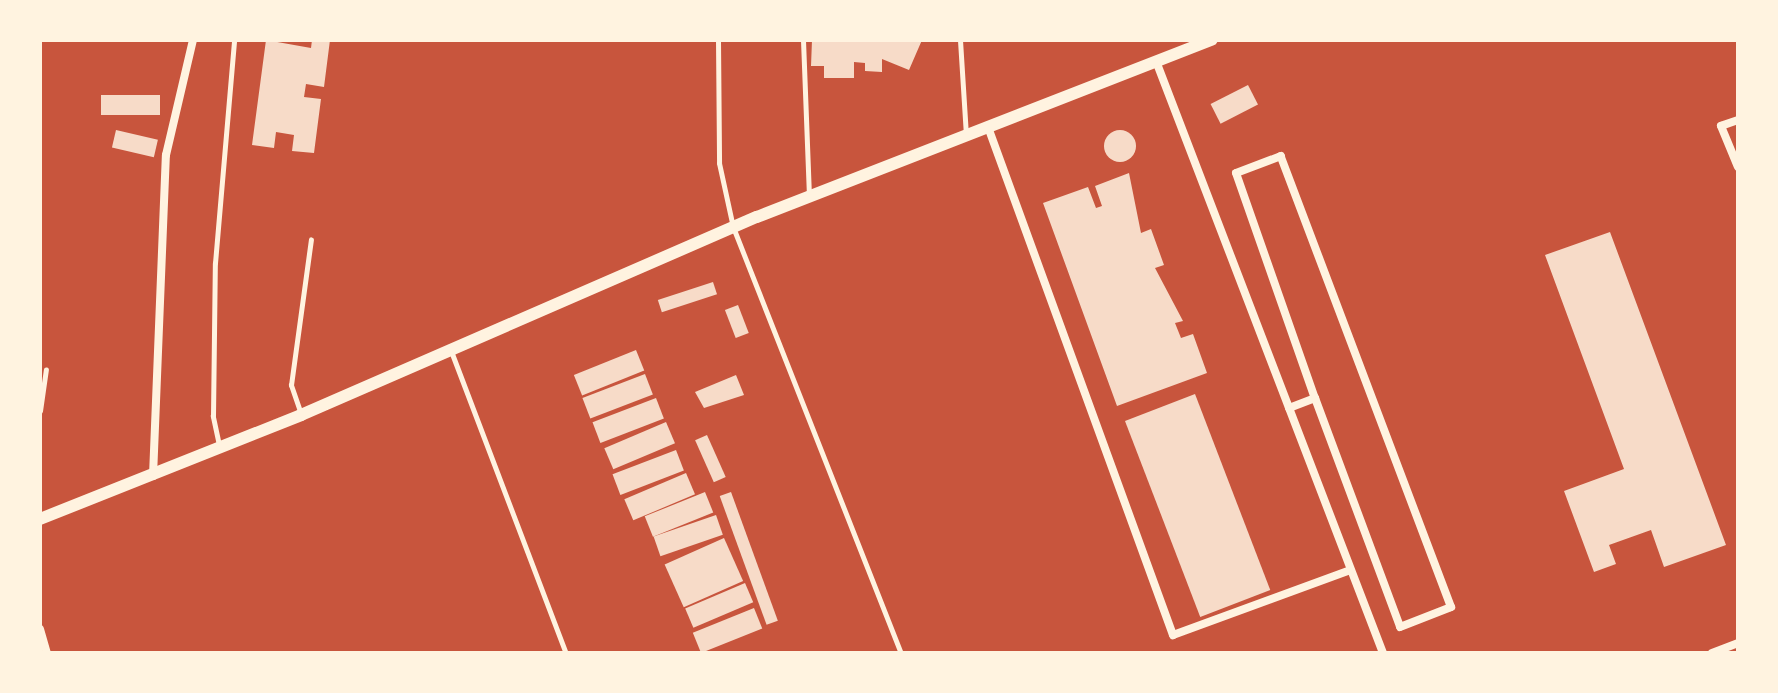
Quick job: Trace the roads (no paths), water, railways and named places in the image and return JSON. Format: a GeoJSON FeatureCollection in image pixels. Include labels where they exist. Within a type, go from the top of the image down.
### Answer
{"type":"FeatureCollection","features":[{"type":"Feature","properties":{"kind":"street"},"geometry":{"type":"LineString","coordinates":[[153,477],[166,155],[193,40]]}},
{"type":"Feature","properties":{"kind":"street"},"geometry":{"type":"LineString","coordinates":[[40,519],[153,477],[301,415],[733,227],[1212,40]]}},
{"type":"Feature","properties":{"kind":"street"},"geometry":{"type":"LineString","coordinates":[[1156,61],[1383,653]]}},
{"type":"Feature","properties":{"kind":"street"},"geometry":{"type":"LineString","coordinates":[[1738,120],[1721,126],[1738,167]]}},
{"type":"Feature","properties":{"kind":"street"},"geometry":{"type":"LineString","coordinates":[[988,127],[1173,635],[1351,570]]}},
{"type":"Feature","properties":{"kind":"street"},"geometry":{"type":"LineString","coordinates":[[1281,156],[1451,607],[1400,627],[1315,398],[1236,173],[1281,156]]}},
{"type":"Feature","properties":{"kind":"street"},"geometry":{"type":"LineString","coordinates":[[1289,408],[1315,398]]}},
{"type":"Feature","properties":{"kind":"street"},"geometry":{"type":"LineString","coordinates":[[40,629],[47,653]]}},
{"type":"Feature","properties":{"kind":"street"},"geometry":{"type":"LineString","coordinates":[[1712,653],[1738,643]]}},
{"type":"Feature","properties":{"kind":"lane"},"geometry":{"type":"LineString","coordinates":[[220,449],[213,416],[215,263],[234,40]]}},
{"type":"Feature","properties":{"kind":"lane"},"geometry":{"type":"LineString","coordinates":[[718,40],[719,163],[733,227],[901,653]]}},
{"type":"Feature","properties":{"kind":"lane"},"geometry":{"type":"LineString","coordinates":[[803,40],[809,196]]}},
{"type":"Feature","properties":{"kind":"lane"},"geometry":{"type":"LineString","coordinates":[[960,40],[966,135]]}},
{"type":"Feature","properties":{"kind":"lane"},"geometry":{"type":"LineString","coordinates":[[301,415],[291,385],[311,239]]}},
{"type":"Feature","properties":{"kind":"lane"},"geometry":{"type":"LineString","coordinates":[[451,350],[566,653]]}},
{"type":"Feature","properties":{"kind":"lane"},"geometry":{"type":"LineString","coordinates":[[40,411],[46,369]]}}]}
